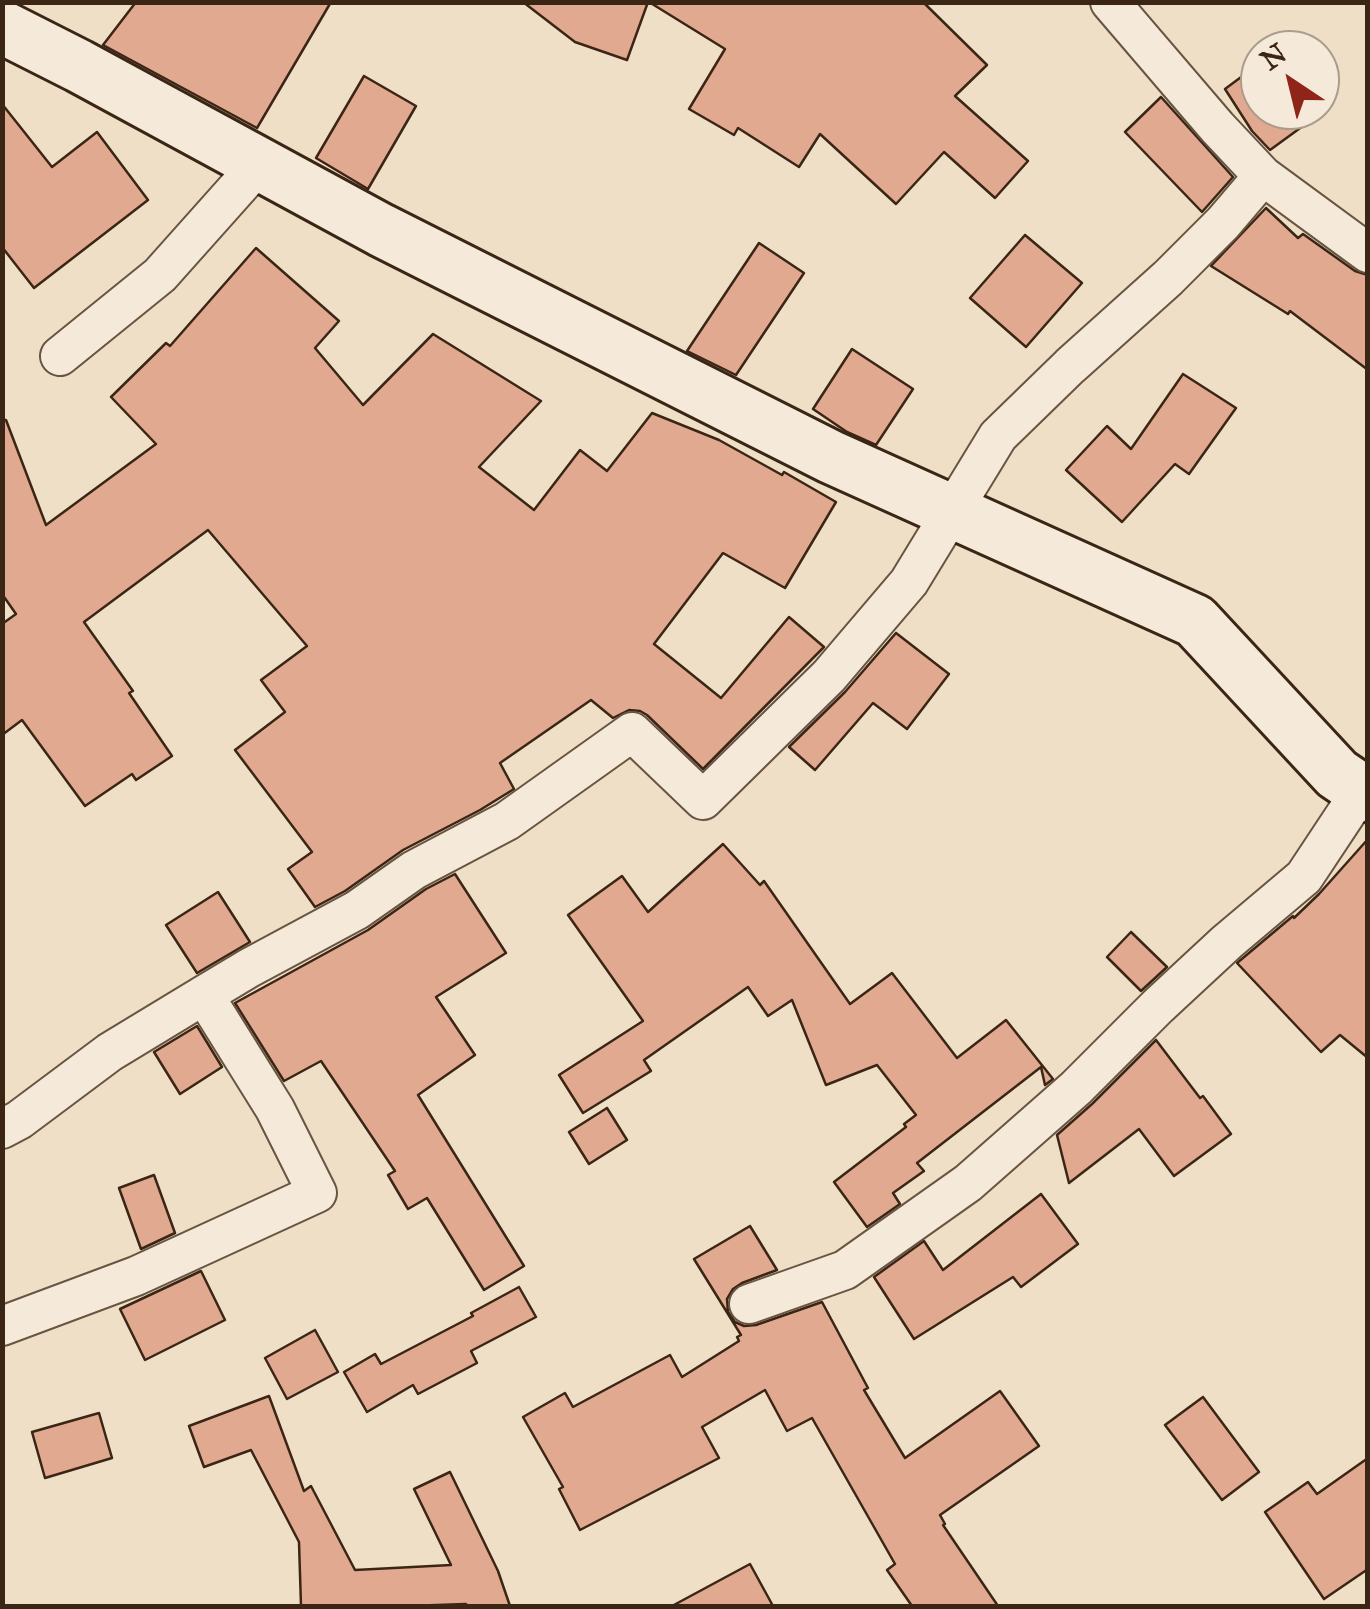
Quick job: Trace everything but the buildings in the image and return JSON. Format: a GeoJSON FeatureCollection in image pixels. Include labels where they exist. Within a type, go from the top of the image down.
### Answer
{"type":"FeatureCollection","features":[{"type":"Feature","properties":{"kind":"main road"},"geometry":{"type":"LineString","coordinates":[[2,27],[381,230],[831,457],[1196,620],[1337,774],[1365,790]]}},
{"type":"Feature","properties":{"kind":"street"},"geometry":{"type":"LineString","coordinates":[[1110,2],[1263,176],[1368,253]]}},
{"type":"Feature","properties":{"kind":"street"},"geometry":{"type":"LineString","coordinates":[[60,356],[160,275],[259,164]]}},
{"type":"Feature","properties":{"kind":"street"},"geometry":{"type":"LineString","coordinates":[[2,1129],[110,1052],[249,968],[357,910],[414,870],[507,821],[632,732],[703,800],[829,676],[910,582],[998,436],[1168,278],[1263,176]]}},
{"type":"Feature","properties":{"kind":"street"},"geometry":{"type":"LineString","coordinates":[[749,1304],[845,1270],[968,1183],[1304,876],[1365,790]]}},
{"type":"Feature","properties":{"kind":"street"},"geometry":{"type":"LineString","coordinates":[[2,1326],[136,1276],[318,1194],[275,1109],[204,995]]}}]}
